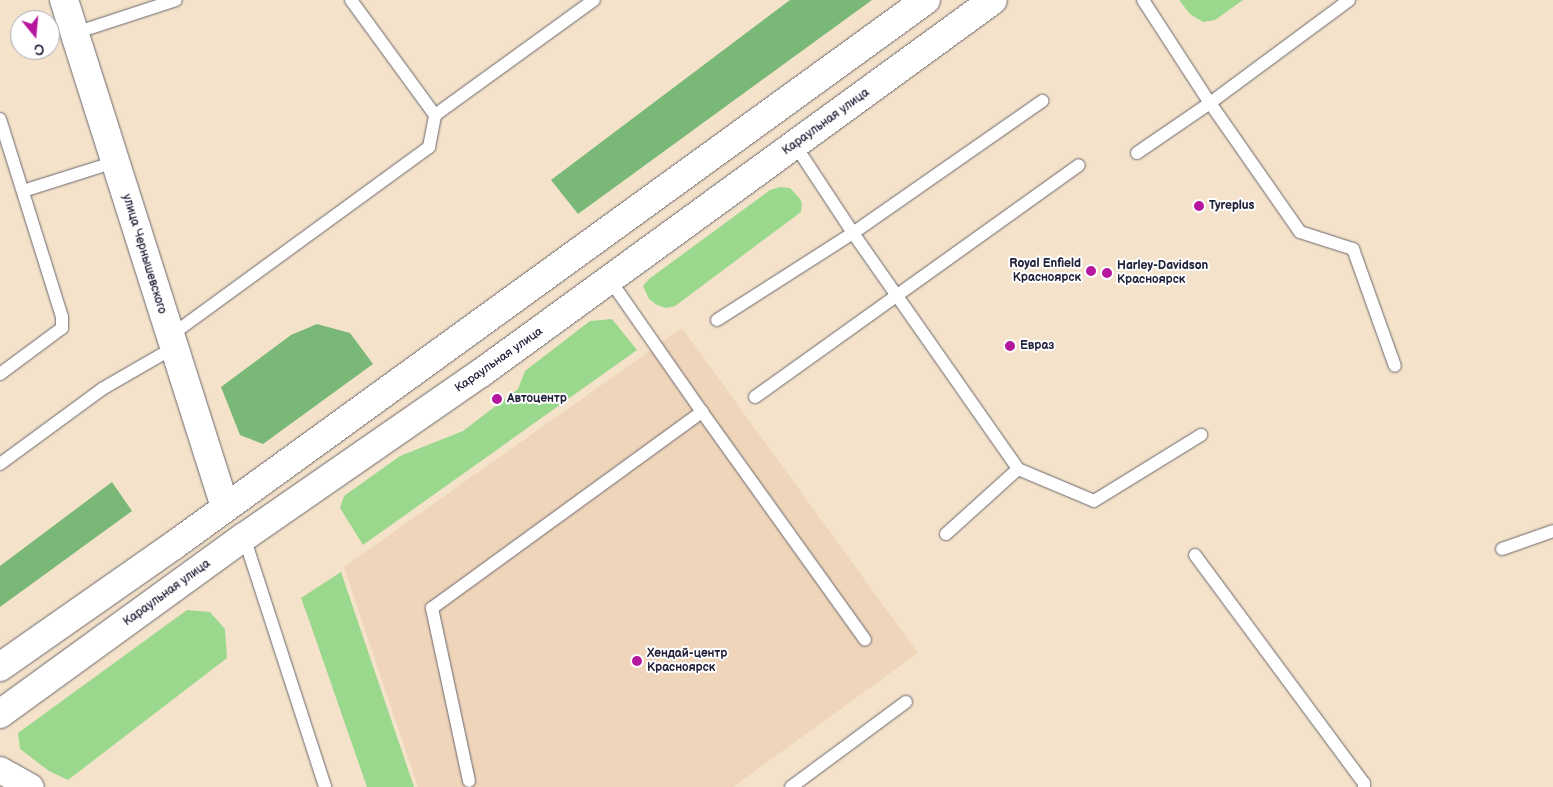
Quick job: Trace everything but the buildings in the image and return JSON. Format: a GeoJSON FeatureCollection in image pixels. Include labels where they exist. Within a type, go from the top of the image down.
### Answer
{"type":"FeatureCollection","features":[{"type":"Feature","properties":{"kind":"main road","name":"улица Чернышевского"},"geometry":{"type":"LineString","coordinates":[[64,0],[171,342],[225,507],[244,537]]}},
{"type":"Feature","properties":{"kind":"main road"},"geometry":{"type":"LineString","coordinates":[[0,667],[225,507],[926,0]]}},
{"type":"Feature","properties":{"kind":"main road","name":"Караульная улица"},"geometry":{"type":"LineString","coordinates":[[0,714],[244,537],[480,374],[993,0]]}},
{"type":"Feature","properties":{"kind":"street"},"geometry":{"type":"LineString","coordinates":[[0,770],[31,787]]}},
{"type":"Feature","properties":{"kind":"lane"},"geometry":{"type":"LineString","coordinates":[[75,33],[140,5],[176,0]]}},
{"type":"Feature","properties":{"kind":"lane"},"geometry":{"type":"LineString","coordinates":[[351,0],[435,115]]}},
{"type":"Feature","properties":{"kind":"lane"},"geometry":{"type":"LineString","coordinates":[[0,464],[102,389],[171,342],[429,147],[435,115],[594,0]]}},
{"type":"Feature","properties":{"kind":"lane"},"geometry":{"type":"LineString","coordinates":[[1143,0],[1210,103],[1300,232],[1353,249],[1395,366]]}},
{"type":"Feature","properties":{"kind":"lane"},"geometry":{"type":"LineString","coordinates":[[1138,154],[1349,0]]}},
{"type":"Feature","properties":{"kind":"lane"},"geometry":{"type":"LineString","coordinates":[[717,320],[852,232],[1042,101]]}},
{"type":"Feature","properties":{"kind":"lane"},"geometry":{"type":"LineString","coordinates":[[0,119],[62,317],[62,328],[0,374]]}},
{"type":"Feature","properties":{"kind":"lane"},"geometry":{"type":"LineString","coordinates":[[795,145],[852,232],[1018,469],[1094,501],[1202,435]]}},
{"type":"Feature","properties":{"kind":"lane"},"geometry":{"type":"LineString","coordinates":[[23,191],[115,162]]}},
{"type":"Feature","properties":{"kind":"lane"},"geometry":{"type":"LineString","coordinates":[[755,397],[1079,165]]}},
{"type":"Feature","properties":{"kind":"lane"},"geometry":{"type":"LineString","coordinates":[[610,280],[865,640]]}},
{"type":"Feature","properties":{"kind":"lane"},"geometry":{"type":"LineString","coordinates":[[469,781],[432,608],[702,412]]}},
{"type":"Feature","properties":{"kind":"lane"},"geometry":{"type":"LineString","coordinates":[[946,534],[1018,469]]}},
{"type":"Feature","properties":{"kind":"lane"},"geometry":{"type":"LineString","coordinates":[[1502,549],[1553,531]]}},
{"type":"Feature","properties":{"kind":"lane"},"geometry":{"type":"LineString","coordinates":[[244,537],[325,787]]}},
{"type":"Feature","properties":{"kind":"lane"},"geometry":{"type":"LineString","coordinates":[[1195,555],[1364,783],[1364,787]]}},
{"type":"Feature","properties":{"kind":"lane"},"geometry":{"type":"LineString","coordinates":[[791,787],[906,702]]}},
{"type":"Feature","properties":{"kind":"shaded area"},"geometry":{"type":"Polygon","coordinates":[[[682,328],[918,653],[733,787],[418,787],[344,567],[682,328]]]}},
{"type":"Feature","properties":{"kind":"green space"},"geometry":{"type":"Polygon","coordinates":[[[790,0],[872,0],[578,214],[551,180],[790,0]]]}},
{"type":"Feature","properties":{"kind":"green space"},"geometry":{"type":"Polygon","coordinates":[[[1179,0],[1243,0],[1215,20],[1203,22],[1190,14],[1179,0]]]}},
{"type":"Feature","properties":{"kind":"green space"},"geometry":{"type":"Polygon","coordinates":[[[780,187],[790,188],[800,199],[802,203],[801,212],[675,306],[666,308],[657,305],[649,299],[643,286],[649,279],[770,190],[780,187]]]}},
{"type":"Feature","properties":{"kind":"green space"},"geometry":{"type":"Polygon","coordinates":[[[612,319],[637,350],[363,545],[340,508],[344,496],[400,456],[463,431],[518,389],[525,371],[590,321],[612,319]]]}},
{"type":"Feature","properties":{"kind":"green space"},"geometry":{"type":"Polygon","coordinates":[[[317,324],[350,333],[373,364],[263,444],[240,435],[221,387],[291,335],[317,324]]]}},
{"type":"Feature","properties":{"kind":"green space"},"geometry":{"type":"Polygon","coordinates":[[[112,482],[132,511],[0,607],[0,566],[112,482]]]}},
{"type":"Feature","properties":{"kind":"green space"},"geometry":{"type":"Polygon","coordinates":[[[341,572],[414,787],[367,787],[301,598],[341,572]]]}},
{"type":"Feature","properties":{"kind":"green space"},"geometry":{"type":"Polygon","coordinates":[[[187,610],[210,612],[225,629],[227,658],[68,780],[49,771],[20,749],[18,733],[187,610]]]}},
{"type":"Feature","properties":{"kind":"place","name":"Tyreplus"},"geometry":{"type":"Point","coordinates":[1199,206]}},
{"type":"Feature","properties":{"kind":"place","name":"Royal Enfield Красноярск"},"geometry":{"type":"Point","coordinates":[1091,271]}},
{"type":"Feature","properties":{"kind":"place","name":"Harley-Davidson Красноярск"},"geometry":{"type":"Point","coordinates":[1107,273]}},
{"type":"Feature","properties":{"kind":"place","name":"Евраз"},"geometry":{"type":"Point","coordinates":[1010,346]}},
{"type":"Feature","properties":{"kind":"place","name":"Автоцентр"},"geometry":{"type":"Point","coordinates":[497,399]}},
{"type":"Feature","properties":{"kind":"place","name":"Хендай-центр Красноярск"},"geometry":{"type":"Point","coordinates":[637,661]}}]}
